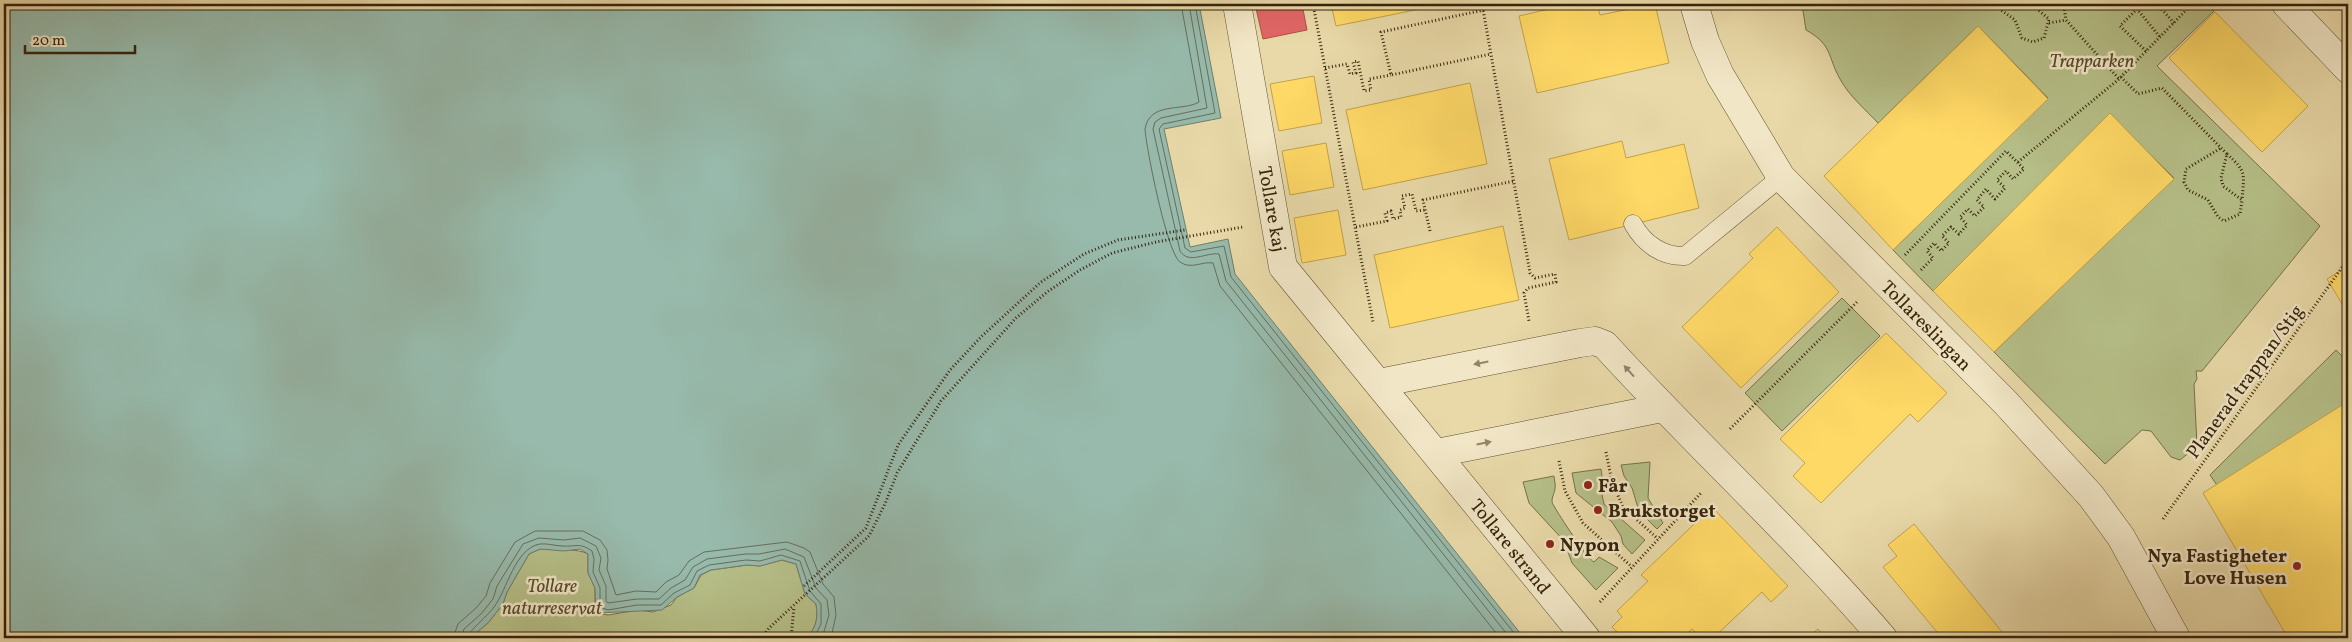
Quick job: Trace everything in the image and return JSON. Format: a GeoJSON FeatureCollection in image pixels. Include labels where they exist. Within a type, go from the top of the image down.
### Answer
{"type":"FeatureCollection","features":[{"type":"Feature","properties":{"kind":"street","name":"Tollare kaj"},"geometry":{"type":"LineString","coordinates":[[1237,4],[1283,267],[1379,383]]}},
{"type":"Feature","properties":{"kind":"street","name":"Tollareslingan"},"geometry":{"type":"LineString","coordinates":[[1694,4],[1705,41],[1720,74],[1781,177],[2004,402],[2091,496],[2121,537],[2176,638]]}},
{"type":"Feature","properties":{"kind":"street"},"geometry":{"type":"LineString","coordinates":[[2286,4],[2348,70]]}},
{"type":"Feature","properties":{"kind":"street"},"geometry":{"type":"LineString","coordinates":[[1662,408],[1436,453],[1379,383],[1595,341],[1606,345],[1662,408],[1777,522],[1884,638]]}},
{"type":"Feature","properties":{"kind":"street","name":"Tollare strand"},"geometry":{"type":"LineString","coordinates":[[1436,453],[1586,638]]}},
{"type":"Feature","properties":{"kind":"lane"},"geometry":{"type":"LineString","coordinates":[[1634,224],[1640,236],[1659,250],[1671,256],[1685,256],[1781,177]]}},
{"type":"Feature","properties":{"kind":"path"},"geometry":{"type":"LineString","coordinates":[[1313,4],[1374,331]]}},
{"type":"Feature","properties":{"kind":"path"},"geometry":{"type":"LineString","coordinates":[[1482,4],[1530,273],[1535,278],[1555,274],[1556,282],[1528,288],[1524,293],[1530,329]]}},
{"type":"Feature","properties":{"kind":"path"},"geometry":{"type":"LineString","coordinates":[[1999,4],[2001,10],[2015,20],[2022,38],[2029,42],[2044,38],[2049,23],[2044,14],[2034,4]]}},
{"type":"Feature","properties":{"kind":"path"},"geometry":{"type":"LineString","coordinates":[[2061,4],[2064,7],[2066,20],[2120,78],[2138,94],[2162,88],[2222,148],[2227,154],[2241,167],[2243,172],[2240,214],[2224,221],[2218,217],[2208,200],[2188,190],[2184,178],[2186,169],[2222,148]]}},
{"type":"Feature","properties":{"kind":"path"},"geometry":{"type":"LineString","coordinates":[[2157,4],[2174,23]]}},
{"type":"Feature","properties":{"kind":"path"},"geometry":{"type":"LineString","coordinates":[[2185,4],[2188,8]]}},
{"type":"Feature","properties":{"kind":"path"},"geometry":{"type":"LineString","coordinates":[[2018,162],[2120,78],[2192,4]]}},
{"type":"Feature","properties":{"kind":"path"},"geometry":{"type":"LineString","coordinates":[[1391,74],[1381,32],[1484,10]]}},
{"type":"Feature","properties":{"kind":"path"},"geometry":{"type":"LineString","coordinates":[[2146,51],[2120,26],[2137,10],[2160,36]]}},
{"type":"Feature","properties":{"kind":"path"},"geometry":{"type":"LineString","coordinates":[[2049,23],[2066,20]]}},
{"type":"Feature","properties":{"kind":"path"},"geometry":{"type":"LineString","coordinates":[[1324,68],[1347,64],[1350,74],[1356,73],[1353,62],[1358,61],[1364,91],[1371,90],[1369,79],[1491,54]]}},
{"type":"Feature","properties":{"kind":"path"},"geometry":{"type":"LineString","coordinates":[[1903,257],[2006,151],[2024,169],[2013,179],[2006,171],[1997,180],[2005,188],[1995,198],[1986,189],[1977,200],[1984,207],[1976,216],[1968,209],[1960,217],[1967,225],[1959,234],[1951,227],[1942,236],[1949,243],[1941,251],[1934,243],[1926,252],[1933,258],[1926,265]]}},
{"type":"Feature","properties":{"kind":"path"},"geometry":{"type":"LineString","coordinates":[[2227,154],[2221,178],[2223,186],[2242,200]]}},
{"type":"Feature","properties":{"kind":"path"},"geometry":{"type":"LineString","coordinates":[[1430,231],[1423,200],[1514,181]]}},
{"type":"Feature","properties":{"kind":"path"},"geometry":{"type":"LineString","coordinates":[[1356,227],[1387,221],[1386,213],[1391,211],[1393,219],[1401,218],[1400,210],[1405,208],[1402,196],[1412,194],[1416,212],[1426,210]]}},
{"type":"Feature","properties":{"kind":"path"},"geometry":{"type":"LineString","coordinates":[[762,638],[768,628],[869,536],[886,504],[897,473],[941,401],[1004,331],[1048,292],[1080,270],[1112,253],[1164,241],[1275,221]]}},
{"type":"Feature","properties":{"kind":"path"},"geometry":{"type":"LineString","coordinates":[[804,586],[866,528],[898,445],[950,370],[982,336],[1041,282],[1084,254],[1118,240],[1185,230]]}},
{"type":"Feature","properties":{"kind":"path","name":"Planerad trappan/Stig"},"geometry":{"type":"LineString","coordinates":[[2163,518],[2348,259]]}},
{"type":"Feature","properties":{"kind":"path"},"geometry":{"type":"LineString","coordinates":[[1728,431],[1864,296]]}},
{"type":"Feature","properties":{"kind":"path"},"geometry":{"type":"LineString","coordinates":[[1605,445],[1612,482],[1623,507],[1658,539]]}},
{"type":"Feature","properties":{"kind":"path"},"geometry":{"type":"LineString","coordinates":[[1558,454],[1565,491],[1575,512],[1583,523],[1632,567]]}},
{"type":"Feature","properties":{"kind":"path"},"geometry":{"type":"LineString","coordinates":[[1599,603],[1705,489]]}},
{"type":"Feature","properties":{"kind":"path"},"geometry":{"type":"LineString","coordinates":[[790,638],[794,606]]}},
{"type":"Feature","properties":{"kind":"green space","name":"Trapparken"},"geometry":{"type":"Polygon","coordinates":[[[1802,4],[2111,4],[2114,6],[2117,4],[2206,4],[2214,11],[2157,66],[2320,226],[2202,371],[2196,371],[2197,379],[2194,384],[2197,446],[2180,460],[2171,457],[2151,431],[2142,430],[2105,464],[1994,352],[2174,178],[2110,114],[1933,291],[1893,250],[2048,98],[1978,26],[1878,123],[1844,85],[1825,46],[1815,35],[1806,30],[1802,4]]]}},
{"type":"Feature","properties":{"kind":"green space"},"geometry":{"type":"Polygon","coordinates":[[[1842,298],[1880,336],[1782,431],[1745,393],[1842,298]]]}},
{"type":"Feature","properties":{"kind":"green space","name":"Nya Fastigheter Love Husen"},"geometry":{"type":"Polygon","coordinates":[[[2336,350],[2348,362],[2348,638],[2306,638],[2259,547],[2210,475],[2336,350]]]}},
{"type":"Feature","properties":{"kind":"green space"},"geometry":{"type":"Polygon","coordinates":[[[1650,462],[1648,498],[1663,523],[1657,529],[1639,511],[1632,488],[1624,476],[1621,465],[1650,462]]]}},
{"type":"Feature","properties":{"kind":"green space"},"geometry":{"type":"Polygon","coordinates":[[[1601,469],[1603,483],[1601,490],[1604,504],[1645,540],[1632,554],[1623,544],[1621,536],[1612,522],[1576,493],[1572,473],[1601,469]]]}},
{"type":"Feature","properties":{"kind":"green space"},"geometry":{"type":"Polygon","coordinates":[[[1554,476],[1553,504],[1574,537],[1594,562],[1599,557],[1618,568],[1596,590],[1572,563],[1564,541],[1529,503],[1523,482],[1554,476]]]}},
{"type":"Feature","properties":{"kind":"green space","name":"Tollare naturreservat"},"geometry":{"type":"Polygon","coordinates":[[[540,549],[572,550],[588,554],[588,573],[595,588],[595,604],[598,613],[608,615],[638,610],[653,612],[671,605],[677,597],[694,588],[701,575],[711,570],[747,565],[760,566],[782,560],[796,564],[805,594],[816,604],[817,617],[812,632],[809,635],[810,638],[470,638],[488,623],[503,604],[507,592],[529,554],[540,549]]]}},
{"type":"Feature","properties":{"kind":"water"},"geometry":{"type":"Polygon","coordinates":[[[4,4],[1199,4],[1221,118],[1164,129],[1190,247],[1228,239],[1235,274],[1524,638],[810,638],[809,635],[816,621],[816,604],[805,594],[796,564],[782,560],[760,566],[747,565],[711,570],[700,575],[694,588],[677,597],[662,610],[598,613],[596,611],[595,588],[588,573],[588,554],[580,549],[564,551],[540,549],[529,554],[507,592],[503,604],[488,623],[470,638],[4,638],[4,4]]]}},
{"type":"Feature","properties":{"kind":"building: Homes"},"geometry":{"type":"Polygon","coordinates":[[[1331,4],[1445,4],[1336,26],[1331,4]]]}},
{"type":"Feature","properties":{"kind":"building: Homes"},"geometry":{"type":"Polygon","coordinates":[[[1571,4],[1597,4],[1600,15],[1655,4],[1669,63],[1537,93],[1519,16],[1571,4]]]}},
{"type":"Feature","properties":{"kind":"building: Homes"},"geometry":{"type":"Polygon","coordinates":[[[2215,12],[2308,106],[2262,152],[2169,58],[2215,12]]]}},
{"type":"Feature","properties":{"kind":"building: Homes"},"geometry":{"type":"Polygon","coordinates":[[[1978,26],[2048,99],[1893,250],[1824,176],[1978,26]]]}},
{"type":"Feature","properties":{"kind":"building: Homes"},"geometry":{"type":"Polygon","coordinates":[[[1314,76],[1322,123],[1279,131],[1270,84],[1314,76]]]}},
{"type":"Feature","properties":{"kind":"building: Homes"},"geometry":{"type":"Polygon","coordinates":[[[1470,83],[1487,164],[1363,190],[1346,110],[1470,83]]]}},
{"type":"Feature","properties":{"kind":"building: Homes"},"geometry":{"type":"Polygon","coordinates":[[[2110,113],[2174,179],[1994,352],[1933,291],[2110,113]]]}},
{"type":"Feature","properties":{"kind":"building: Homes"},"geometry":{"type":"Polygon","coordinates":[[[1622,141],[1626,158],[1684,144],[1699,208],[1569,240],[1549,159],[1622,141]]]}},
{"type":"Feature","properties":{"kind":"building: Homes"},"geometry":{"type":"Polygon","coordinates":[[[1326,143],[1334,187],[1290,195],[1282,151],[1326,143]]]}},
{"type":"Feature","properties":{"kind":"building: Homes"},"geometry":{"type":"Polygon","coordinates":[[[1338,210],[1346,255],[1302,263],[1294,218],[1338,210]]]}},
{"type":"Feature","properties":{"kind":"building: Homes"},"geometry":{"type":"Polygon","coordinates":[[[1503,226],[1519,300],[1390,328],[1374,255],[1503,226]]]}},
{"type":"Feature","properties":{"kind":"building: Homes"},"geometry":{"type":"Polygon","coordinates":[[[1777,227],[1839,292],[1741,388],[1682,327],[1753,258],[1749,254],[1777,227]]]}},
{"type":"Feature","properties":{"kind":"building: Homes"},"geometry":{"type":"Polygon","coordinates":[[[2348,266],[2348,305],[2344,307],[2327,279],[2348,266]]]}},
{"type":"Feature","properties":{"kind":"building: Homes"},"geometry":{"type":"Polygon","coordinates":[[[1886,333],[1947,393],[1918,422],[1910,414],[1821,503],[1793,476],[1805,463],[1780,439],[1886,333]]]}},
{"type":"Feature","properties":{"kind":"building: Homes","name":"Nya Fastigheter Love Husen"},"geometry":{"type":"Polygon","coordinates":[[[2342,405],[2348,419],[2348,638],[2288,638],[2203,493],[2342,405]]]}},
{"type":"Feature","properties":{"kind":"building: Homes"},"geometry":{"type":"Polygon","coordinates":[[[1712,507],[1788,586],[1771,602],[1762,592],[1713,638],[1701,638],[1692,629],[1682,638],[1623,638],[1612,627],[1622,617],[1617,611],[1648,581],[1641,575],[1712,507]]]}},
{"type":"Feature","properties":{"kind":"building: Homes"},"geometry":{"type":"Polygon","coordinates":[[[1914,524],[2007,638],[1942,638],[1883,567],[1897,556],[1888,545],[1914,524]]]}},
{"type":"Feature","properties":{"kind":"building: Homes"},"geometry":{"type":"Polygon","coordinates":[[[1818,629],[1826,638],[1806,638],[1818,629]]]}},
{"type":"Feature","properties":{"kind":"building: Shops"},"geometry":{"type":"Polygon","coordinates":[[[1255,4],[1302,4],[1307,30],[1263,39],[1255,4]]]}},
{"type":"Feature","properties":{"kind":"place","name":"Får"},"geometry":{"type":"Point","coordinates":[1588,485]}},
{"type":"Feature","properties":{"kind":"place","name":"Brukstorget"},"geometry":{"type":"Point","coordinates":[1598,510]}},
{"type":"Feature","properties":{"kind":"place","name":"Nypon"},"geometry":{"type":"Point","coordinates":[1550,544]}},
{"type":"Feature","properties":{"kind":"place","name":"Nya Fastigheter Love Husen"},"geometry":{"type":"Point","coordinates":[2297,566]}}]}
